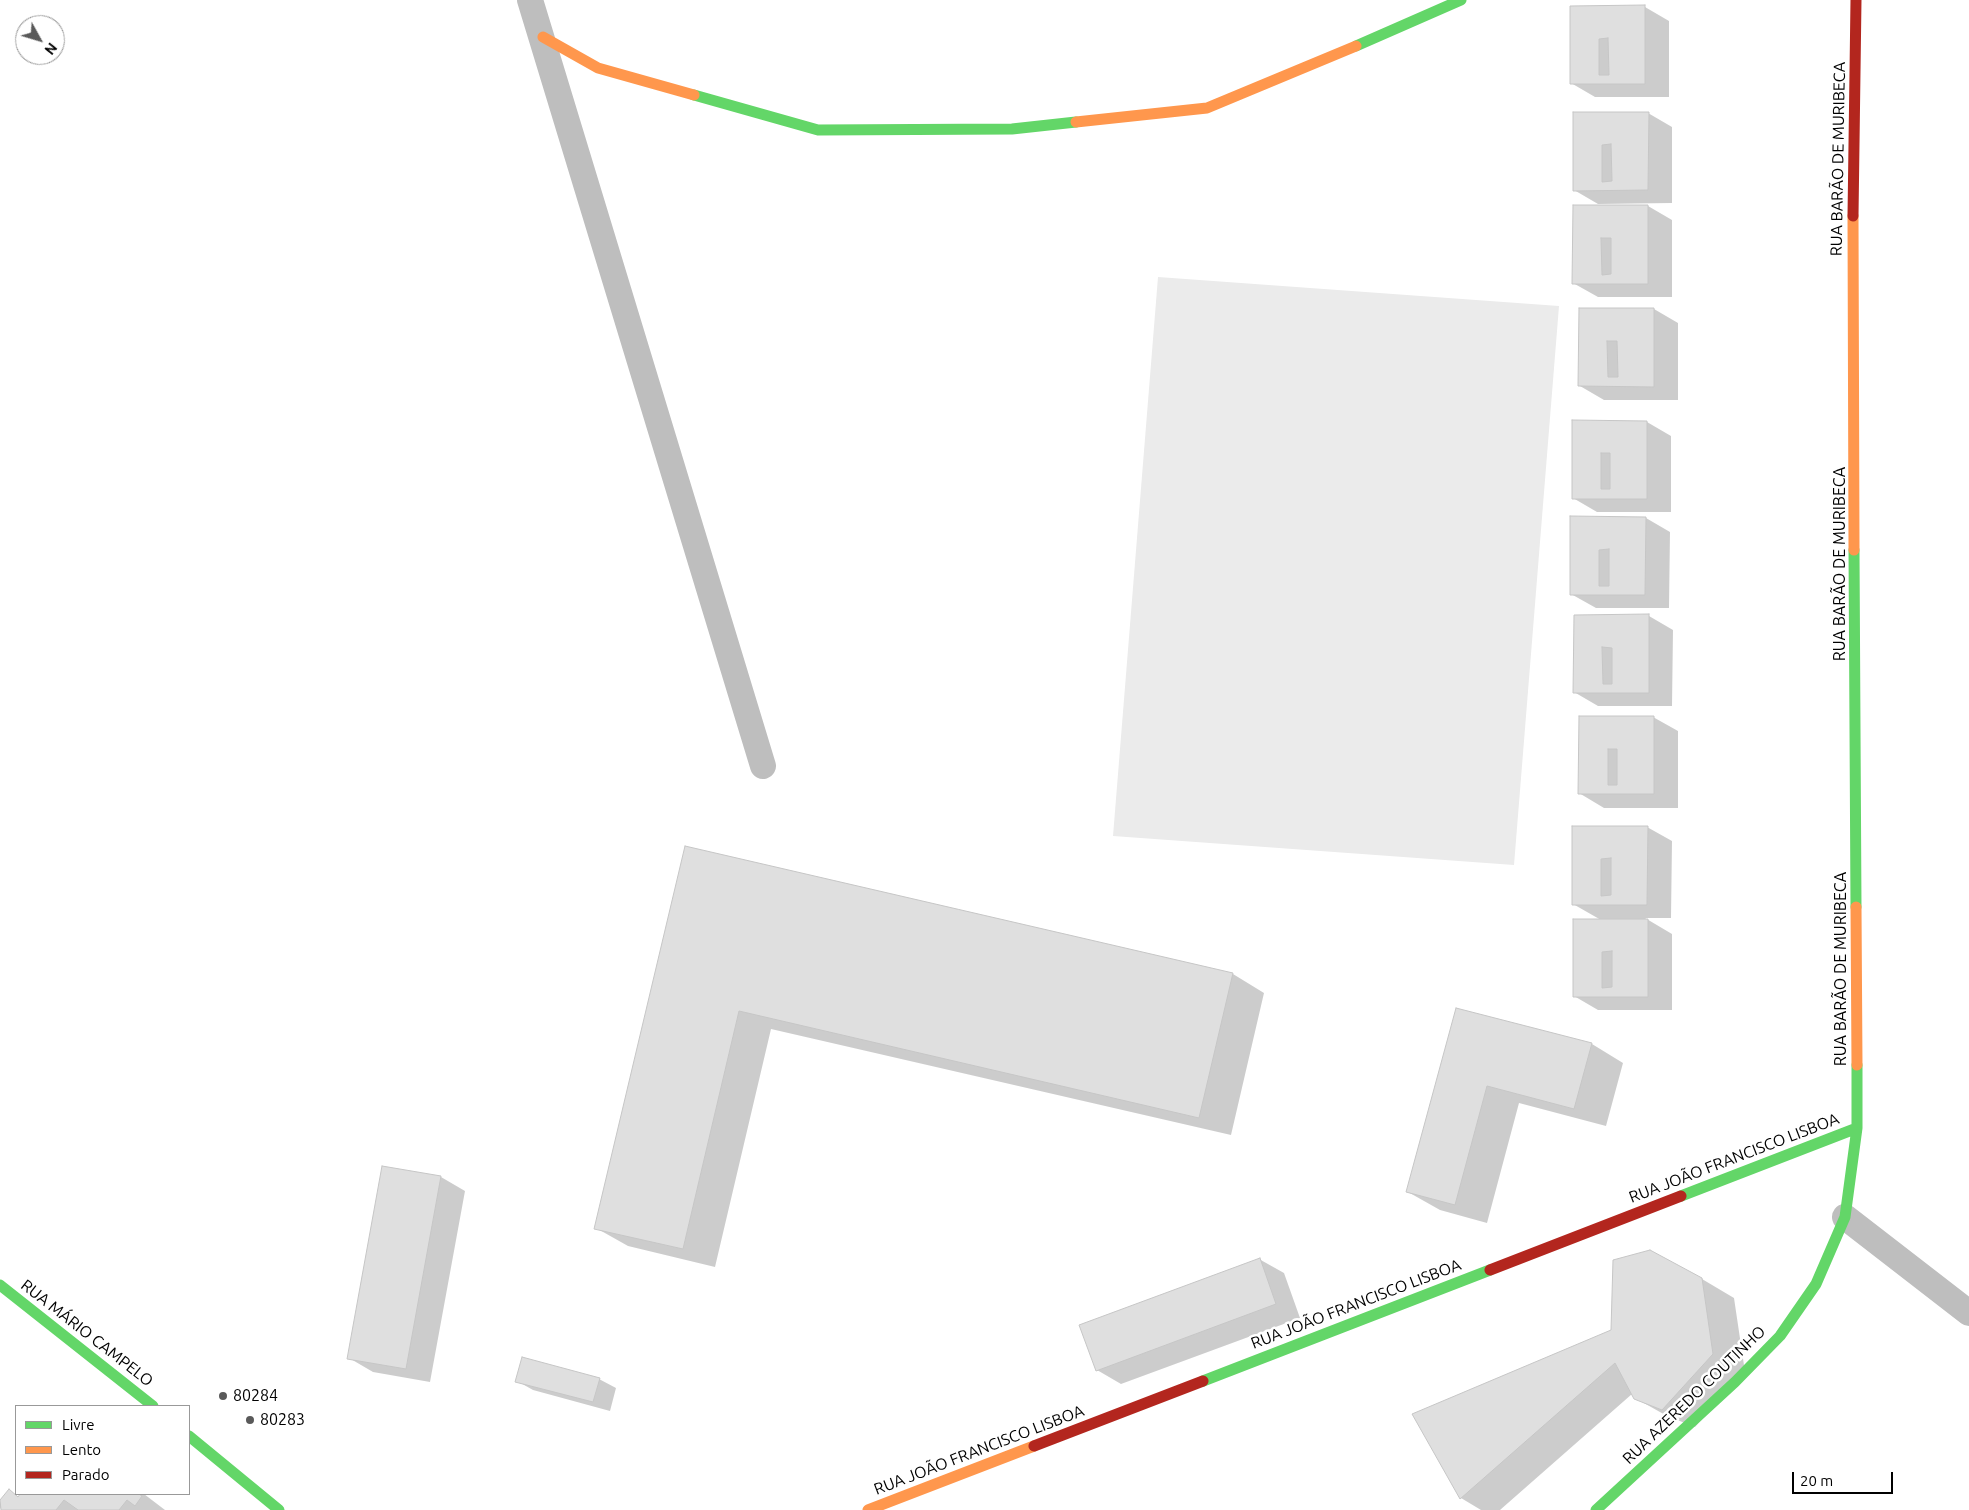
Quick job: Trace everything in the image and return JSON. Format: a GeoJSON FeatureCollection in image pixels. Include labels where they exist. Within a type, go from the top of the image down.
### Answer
{"type":"FeatureCollection","features":[{"type":"Feature","properties":{"kind":"street"},"geometry":{"type":"LineString","coordinates":[[530,0],[543,37],[763,766]]}},
{"type":"Feature","properties":{"kind":"street"},"geometry":{"type":"LineString","coordinates":[[543,37],[598,68],[818,130],[1012,128],[1207,108],[1461,0]]}},
{"type":"Feature","properties":{"kind":"street","name":"RUA BARÃO DE MURIBECA"},"geometry":{"type":"LineString","coordinates":[[1856,0],[1854,261],[1857,1128]]}},
{"type":"Feature","properties":{"kind":"street","name":"RUA AZEREDO COUTINHO"},"geometry":{"type":"LineString","coordinates":[[1596,1510],[1735,1382],[1780,1336],[1816,1284],[1845,1216],[1857,1128]]}},
{"type":"Feature","properties":{"kind":"street","name":"RUA JOÃO FRANCISCO LISBOA"},"geometry":{"type":"LineString","coordinates":[[868,1510],[1857,1128]]}},
{"type":"Feature","properties":{"kind":"street"},"geometry":{"type":"LineString","coordinates":[[1845,1216],[1969,1313]]}},
{"type":"Feature","properties":{"kind":"street","name":"RUA MÁRIO CAMPELO"},"geometry":{"type":"LineString","coordinates":[[0,1286],[78,1345],[152,1405]]}},
{"type":"Feature","properties":{"kind":"street"},"geometry":{"type":"LineString","coordinates":[[190,1437],[280,1510]]}},
{"type":"Feature","properties":{"kind":"shaded area"},"geometry":{"type":"Polygon","coordinates":[[[1158,277],[1559,306],[1514,865],[1113,836],[1158,277]]]}},
{"type":"Feature","properties":{"kind":"building"},"geometry":{"type":"Polygon","coordinates":[[[1645,5],[1645,84],[1570,84],[1570,6],[1645,5]],[[1608,38],[1599,39],[1599,75],[1609,75],[1608,38]]]}},
{"type":"Feature","properties":{"kind":"building"},"geometry":{"type":"Polygon","coordinates":[[[1573,112],[1649,112],[1648,190],[1573,191],[1573,112]],[[1611,144],[1602,145],[1602,182],[1612,181],[1611,144]]]}},
{"type":"Feature","properties":{"kind":"building"},"geometry":{"type":"Polygon","coordinates":[[[1573,205],[1648,205],[1648,284],[1572,284],[1573,205]],[[1601,238],[1602,275],[1611,274],[1611,238],[1601,238]]]}},
{"type":"Feature","properties":{"kind":"building"},"geometry":{"type":"Polygon","coordinates":[[[1579,308],[1654,308],[1654,387],[1578,386],[1579,308]],[[1607,341],[1608,377],[1618,377],[1617,341],[1607,341]]]}},
{"type":"Feature","properties":{"kind":"building"},"geometry":{"type":"Polygon","coordinates":[[[1572,420],[1647,421],[1647,499],[1572,499],[1572,420]],[[1601,453],[1601,489],[1610,489],[1610,453],[1601,453]]]}},
{"type":"Feature","properties":{"kind":"building"},"geometry":{"type":"Polygon","coordinates":[[[1570,516],[1646,517],[1645,595],[1570,595],[1570,516]],[[1609,549],[1599,550],[1599,586],[1609,586],[1609,549]]]}},
{"type":"Feature","properties":{"kind":"building"},"geometry":{"type":"Polygon","coordinates":[[[1649,614],[1649,693],[1573,693],[1574,615],[1649,614]],[[1602,647],[1603,684],[1612,684],[1612,648],[1602,647]]]}},
{"type":"Feature","properties":{"kind":"building"},"geometry":{"type":"Polygon","coordinates":[[[1579,716],[1654,716],[1654,794],[1578,794],[1579,716]],[[1608,749],[1608,785],[1617,785],[1617,749],[1608,749]]]}},
{"type":"Feature","properties":{"kind":"building"},"geometry":{"type":"Polygon","coordinates":[[[1572,826],[1648,826],[1647,905],[1572,905],[1572,826]],[[1611,858],[1601,859],[1601,896],[1611,895],[1611,858]]]}},
{"type":"Feature","properties":{"kind":"building"},"geometry":{"type":"Polygon","coordinates":[[[685,846],[1233,973],[1199,1118],[739,1011],[683,1249],[594,1229],[685,846]]]}},
{"type":"Feature","properties":{"kind":"building"},"geometry":{"type":"Polygon","coordinates":[[[1573,919],[1648,919],[1648,997],[1573,997],[1573,919]],[[1612,951],[1602,952],[1602,988],[1612,987],[1612,951]]]}},
{"type":"Feature","properties":{"kind":"building"},"geometry":{"type":"Polygon","coordinates":[[[1456,1008],[1592,1043],[1574,1109],[1487,1086],[1455,1205],[1406,1192],[1456,1008]]]}},
{"type":"Feature","properties":{"kind":"building"},"geometry":{"type":"Polygon","coordinates":[[[382,1166],[441,1176],[406,1369],[347,1359],[382,1166]]]}},
{"type":"Feature","properties":{"kind":"building"},"geometry":{"type":"Polygon","coordinates":[[[1650,1250],[1702,1278],[1713,1354],[1662,1410],[1634,1399],[1615,1363],[1460,1499],[1412,1414],[1611,1330],[1613,1260],[1650,1250]]]}},
{"type":"Feature","properties":{"kind":"building"},"geometry":{"type":"Polygon","coordinates":[[[1260,1258],[1276,1304],[1096,1371],[1079,1325],[1260,1258]]]}},
{"type":"Feature","properties":{"kind":"building"},"geometry":{"type":"Polygon","coordinates":[[[522,1357],[600,1378],[593,1402],[515,1382],[522,1357]]]}},
{"type":"Feature","properties":{"kind":"building"},"geometry":{"type":"Polygon","coordinates":[[[9,1489],[18,1497],[19,1495],[142,1496],[135,1506],[127,1500],[119,1510],[78,1510],[64,1500],[56,1510],[1,1510],[0,1500],[9,1489]]]}},
{"type":"Feature","properties":{"kind":"traffic: fast"},"geometry":{"type":"LineString","coordinates":[[1356,46],[1461,0]]}},
{"type":"Feature","properties":{"kind":"traffic: fast"},"geometry":{"type":"LineString","coordinates":[[694,95],[818,130],[1012,129],[1076,122]]}},
{"type":"Feature","properties":{"kind":"traffic: fast"},"geometry":{"type":"LineString","coordinates":[[1854,550],[1856,907]]}},
{"type":"Feature","properties":{"kind":"traffic: fast"},"geometry":{"type":"LineString","coordinates":[[1596,1510],[1735,1382],[1780,1336],[1816,1284],[1845,1217],[1857,1128],[1857,1065]]}},
{"type":"Feature","properties":{"kind":"traffic: fast"},"geometry":{"type":"LineString","coordinates":[[1681,1196],[1857,1128]]}},
{"type":"Feature","properties":{"kind":"traffic: fast"},"geometry":{"type":"LineString","coordinates":[[1203,1381],[1490,1270]]}},
{"type":"Feature","properties":{"kind":"traffic: fast"},"geometry":{"type":"LineString","coordinates":[[0,1285],[152,1405]]}},
{"type":"Feature","properties":{"kind":"traffic: fast"},"geometry":{"type":"LineString","coordinates":[[190,1437],[279,1510]]}},
{"type":"Feature","properties":{"kind":"traffic: slow"},"geometry":{"type":"LineString","coordinates":[[543,37],[598,68],[694,95]]}},
{"type":"Feature","properties":{"kind":"traffic: slow"},"geometry":{"type":"LineString","coordinates":[[1076,122],[1207,108],[1356,46]]}},
{"type":"Feature","properties":{"kind":"traffic: slow"},"geometry":{"type":"LineString","coordinates":[[1853,216],[1854,550]]}},
{"type":"Feature","properties":{"kind":"traffic: slow"},"geometry":{"type":"LineString","coordinates":[[1856,907],[1857,1065]]}},
{"type":"Feature","properties":{"kind":"traffic: slow"},"geometry":{"type":"LineString","coordinates":[[868,1510],[1034,1446]]}},
{"type":"Feature","properties":{"kind":"traffic: jam"},"geometry":{"type":"LineString","coordinates":[[1853,216],[1856,0]]}},
{"type":"Feature","properties":{"kind":"traffic: jam"},"geometry":{"type":"LineString","coordinates":[[1490,1270],[1681,1196]]}},
{"type":"Feature","properties":{"kind":"traffic: jam"},"geometry":{"type":"LineString","coordinates":[[1034,1446],[1203,1381]]}},
{"type":"Feature","properties":{"kind":"place","name":"80284"},"geometry":{"type":"Point","coordinates":[223,1396]}},
{"type":"Feature","properties":{"kind":"place","name":"80283"},"geometry":{"type":"Point","coordinates":[250,1420]}}]}
